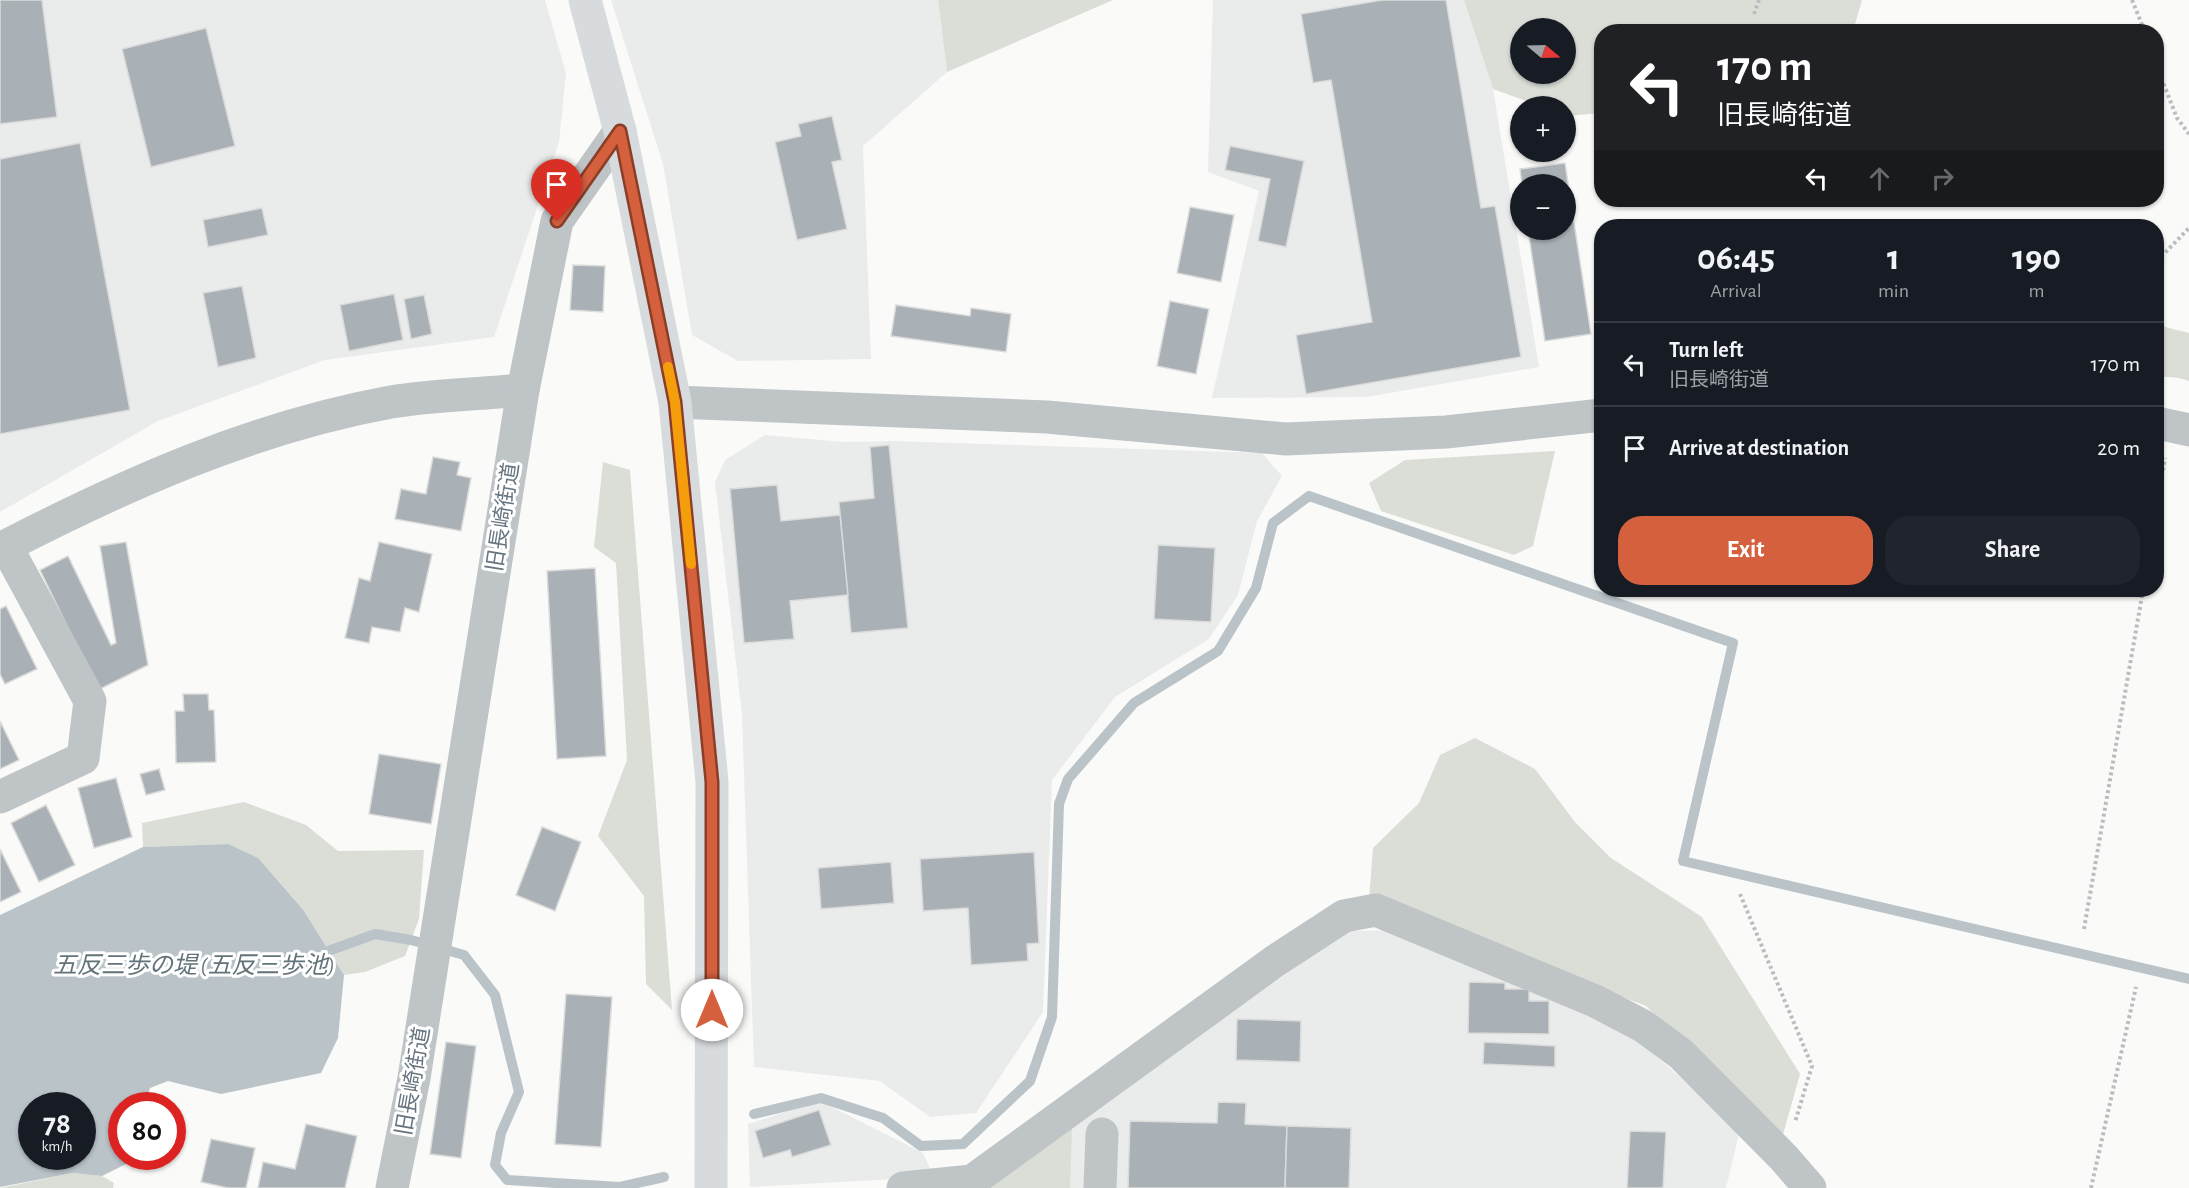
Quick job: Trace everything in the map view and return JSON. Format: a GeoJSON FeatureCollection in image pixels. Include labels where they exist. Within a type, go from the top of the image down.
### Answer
{"type":"FeatureCollection","features":[{"type":"Feature","properties":{"kind":"highway"},"geometry":{"type":"LineString","coordinates":[[585,0],[620,131],[675,402],[712,782],[711,1188]]}},
{"type":"Feature","properties":{"kind":"street","name":"旧長崎街道"},"geometry":{"type":"LineString","coordinates":[[392,1188],[414,1078],[522,390],[557,221],[620,131]]}},
{"type":"Feature","properties":{"kind":"street"},"geometry":{"type":"LineString","coordinates":[[0,797],[83,758],[90,701],[3,547],[146,478],[267,432],[392,402],[522,390]]}},
{"type":"Feature","properties":{"kind":"street"},"geometry":{"type":"LineString","coordinates":[[675,402],[1047,417],[1286,439],[1446,432],[1594,416]]}},
{"type":"Feature","properties":{"kind":"street"},"geometry":{"type":"LineString","coordinates":[[903,1188],[972,1181],[1275,961],[1344,916],[1376,910],[1595,1001],[1643,1026],[1681,1054],[1784,1158],[1810,1188]]}},
{"type":"Feature","properties":{"kind":"street"},"geometry":{"type":"LineString","coordinates":[[1100,1188],[1102,1134]]}},
{"type":"Feature","properties":{"kind":"path"},"geometry":{"type":"LineString","coordinates":[[1754,14],[1759,0]]}},
{"type":"Feature","properties":{"kind":"path"},"geometry":{"type":"LineString","coordinates":[[2132,0],[2142,24]]}},
{"type":"Feature","properties":{"kind":"path"},"geometry":{"type":"LineString","coordinates":[[2164,85],[2177,118],[2189,134]]}},
{"type":"Feature","properties":{"kind":"path"},"geometry":{"type":"LineString","coordinates":[[2164,254],[2189,228]]}},
{"type":"Feature","properties":{"kind":"path"},"geometry":{"type":"LineString","coordinates":[[2164,469],[2172,426]]}},
{"type":"Feature","properties":{"kind":"path"},"geometry":{"type":"LineString","coordinates":[[2084,929],[2141,597]]}},
{"type":"Feature","properties":{"kind":"path"},"geometry":{"type":"LineString","coordinates":[[1740,894],[1812,1066],[1784,1158]]}},
{"type":"Feature","properties":{"kind":"path"},"geometry":{"type":"LineString","coordinates":[[2091,1188],[2136,987]]}},
{"type":"Feature","properties":{"kind":"shaded area"},"geometry":{"type":"Polygon","coordinates":[[[0,0],[545,0],[566,73],[559,142],[494,337],[325,360],[158,421],[0,512],[0,0]]]}},
{"type":"Feature","properties":{"kind":"shaded area"},"geometry":{"type":"Polygon","coordinates":[[[611,0],[938,0],[947,72],[863,146],[871,359],[738,361],[692,335],[663,164],[611,0]]]}},
{"type":"Feature","properties":{"kind":"shaded area"},"geometry":{"type":"Polygon","coordinates":[[[938,0],[1113,0],[947,72],[938,0]]]}},
{"type":"Feature","properties":{"kind":"shaded area"},"geometry":{"type":"Polygon","coordinates":[[[1213,0],[1464,0],[1493,89],[1510,192],[1510,240],[1518,240],[1539,367],[1367,397],[1212,398],[1259,191],[1208,172],[1213,0]]]}},
{"type":"Feature","properties":{"kind":"shaded area"},"geometry":{"type":"Polygon","coordinates":[[[1464,0],[1862,0],[1855,24],[1594,24],[1594,114],[1576,115],[1576,96],[1512,96],[1493,89],[1464,0]]]}},
{"type":"Feature","properties":{"kind":"shaded area"},"geometry":{"type":"Polygon","coordinates":[[[2164,327],[2189,333],[2189,381],[2164,377],[2164,327]]]}},
{"type":"Feature","properties":{"kind":"shaded area"},"geometry":{"type":"Polygon","coordinates":[[[765,435],[844,442],[893,441],[1262,453],[1282,476],[1257,521],[1238,595],[1209,639],[1115,697],[1052,780],[1043,1012],[976,1113],[930,1117],[880,1081],[754,1067],[742,715],[715,482],[725,460],[765,435]]]}},
{"type":"Feature","properties":{"kind":"shaded area"},"geometry":{"type":"Polygon","coordinates":[[[1555,451],[1533,546],[1514,555],[1381,511],[1369,483],[1405,460],[1555,451]]]}},
{"type":"Feature","properties":{"kind":"shaded area"},"geometry":{"type":"Polygon","coordinates":[[[603,462],[630,470],[672,1010],[646,984],[644,896],[598,836],[627,760],[616,563],[594,547],[603,462]]]}},
{"type":"Feature","properties":{"kind":"shaded area"},"geometry":{"type":"Polygon","coordinates":[[[1475,738],[1535,769],[1575,822],[1611,858],[1702,917],[1800,1074],[1782,1138],[1646,1006],[1369,900],[1373,848],[1419,803],[1440,755],[1475,738]]]}},
{"type":"Feature","properties":{"kind":"shaded area"},"geometry":{"type":"Polygon","coordinates":[[[244,802],[306,825],[338,851],[424,850],[419,919],[405,956],[365,972],[344,975],[304,911],[228,844],[143,847],[142,823],[244,802]]]}},
{"type":"Feature","properties":{"kind":"shaded area"},"geometry":{"type":"Polygon","coordinates":[[[1394,930],[1623,1027],[1740,1130],[1726,1188],[986,1188],[1346,931],[1394,930]]]}},
{"type":"Feature","properties":{"kind":"shaded area"},"geometry":{"type":"Polygon","coordinates":[[[820,1101],[923,1153],[934,1177],[750,1187],[748,1124],[820,1101]]]}},
{"type":"Feature","properties":{"kind":"shaded area"},"geometry":{"type":"Polygon","coordinates":[[[1072,1126],[1070,1188],[986,1188],[1072,1126]]]}},
{"type":"Feature","properties":{"kind":"shaded area"},"geometry":{"type":"Polygon","coordinates":[[[73,1173],[102,1176],[114,1183],[113,1188],[0,1188],[73,1173]]]}},
{"type":"Feature","properties":{"kind":"water","name":"五反三歩の堤 (五反三歩池)"},"geometry":{"type":"Polygon","coordinates":[[[228,844],[258,858],[304,911],[344,975],[338,1038],[321,1073],[221,1094],[168,1081],[150,1088],[149,1092],[108,1092],[108,1170],[114,1170],[102,1176],[73,1173],[0,1187],[0,915],[143,847],[228,844]]]}},
{"type":"Feature","properties":{"kind":"building"},"geometry":{"type":"Polygon","coordinates":[[[0,0],[42,0],[57,117],[0,124],[0,0]]]}},
{"type":"Feature","properties":{"kind":"building"},"geometry":{"type":"Polygon","coordinates":[[[1382,0],[1446,0],[1481,208],[1495,206],[1521,357],[1306,394],[1296,335],[1372,322],[1331,80],[1313,83],[1301,14],[1382,0]]]}},
{"type":"Feature","properties":{"kind":"building"},"geometry":{"type":"Polygon","coordinates":[[[206,28],[235,146],[151,167],[122,49],[206,28]]]}},
{"type":"Feature","properties":{"kind":"building"},"geometry":{"type":"Polygon","coordinates":[[[832,116],[842,160],[832,162],[847,229],[797,240],[775,142],[801,136],[798,124],[832,116]]]}},
{"type":"Feature","properties":{"kind":"building"},"geometry":{"type":"Polygon","coordinates":[[[80,143],[130,410],[0,434],[0,159],[80,143]]]}},
{"type":"Feature","properties":{"kind":"building"},"geometry":{"type":"Polygon","coordinates":[[[1230,146],[1304,161],[1286,247],[1258,241],[1270,179],[1225,170],[1230,146]]]}},
{"type":"Feature","properties":{"kind":"building"},"geometry":{"type":"Polygon","coordinates":[[[1565,163],[1567,174],[1521,174],[1520,169],[1565,163]]]}},
{"type":"Feature","properties":{"kind":"building"},"geometry":{"type":"Polygon","coordinates":[[[1190,207],[1234,215],[1221,282],[1177,273],[1190,207]]]}},
{"type":"Feature","properties":{"kind":"building"},"geometry":{"type":"Polygon","coordinates":[[[262,208],[268,235],[208,247],[203,220],[262,208]]]}},
{"type":"Feature","properties":{"kind":"building"},"geometry":{"type":"Polygon","coordinates":[[[1576,235],[1591,334],[1545,341],[1530,240],[1576,240],[1576,235]]]}},
{"type":"Feature","properties":{"kind":"building"},"geometry":{"type":"Polygon","coordinates":[[[573,265],[605,266],[603,312],[570,310],[573,265]]]}},
{"type":"Feature","properties":{"kind":"building"},"geometry":{"type":"Polygon","coordinates":[[[242,286],[256,358],[218,367],[203,293],[242,286]]]}},
{"type":"Feature","properties":{"kind":"building"},"geometry":{"type":"Polygon","coordinates":[[[394,294],[403,340],[349,351],[340,305],[394,294]]]}},
{"type":"Feature","properties":{"kind":"building"},"geometry":{"type":"Polygon","coordinates":[[[424,295],[432,334],[411,339],[404,299],[424,295]]]}},
{"type":"Feature","properties":{"kind":"building"},"geometry":{"type":"Polygon","coordinates":[[[1170,301],[1209,309],[1196,374],[1157,366],[1170,301]]]}},
{"type":"Feature","properties":{"kind":"building"},"geometry":{"type":"Polygon","coordinates":[[[896,305],[970,316],[971,308],[1011,314],[1006,352],[891,336],[896,305]]]}},
{"type":"Feature","properties":{"kind":"building"},"geometry":{"type":"Polygon","coordinates":[[[889,445],[908,628],[851,633],[839,502],[874,498],[870,447],[889,445]]]}},
{"type":"Feature","properties":{"kind":"building"},"geometry":{"type":"Polygon","coordinates":[[[433,457],[460,462],[457,475],[471,478],[461,531],[395,519],[401,489],[426,494],[433,457]]]}},
{"type":"Feature","properties":{"kind":"building"},"geometry":{"type":"Polygon","coordinates":[[[777,485],[781,521],[840,515],[848,595],[790,601],[794,639],[744,643],[730,489],[777,485]]]}},
{"type":"Feature","properties":{"kind":"building"},"geometry":{"type":"Polygon","coordinates":[[[126,542],[148,665],[98,690],[40,570],[68,556],[111,645],[116,643],[100,546],[126,542]]]}},
{"type":"Feature","properties":{"kind":"building"},"geometry":{"type":"Polygon","coordinates":[[[379,542],[432,554],[419,612],[405,608],[400,632],[372,627],[369,643],[345,638],[359,578],[370,581],[379,542]]]}},
{"type":"Feature","properties":{"kind":"building"},"geometry":{"type":"Polygon","coordinates":[[[1158,545],[1215,548],[1211,622],[1154,619],[1158,545]]]}},
{"type":"Feature","properties":{"kind":"building"},"geometry":{"type":"Polygon","coordinates":[[[595,568],[606,756],[557,759],[547,571],[595,568]]]}},
{"type":"Feature","properties":{"kind":"building"},"geometry":{"type":"Polygon","coordinates":[[[6,606],[37,669],[5,684],[0,674],[0,609],[6,606]]]}},
{"type":"Feature","properties":{"kind":"building"},"geometry":{"type":"Polygon","coordinates":[[[183,694],[208,694],[209,710],[214,710],[216,762],[176,763],[175,711],[184,711],[183,694]]]}},
{"type":"Feature","properties":{"kind":"building"},"geometry":{"type":"Polygon","coordinates":[[[0,721],[19,760],[0,769],[0,721]]]}},
{"type":"Feature","properties":{"kind":"building"},"geometry":{"type":"Polygon","coordinates":[[[379,754],[441,764],[431,824],[369,814],[379,754]]]}},
{"type":"Feature","properties":{"kind":"building"},"geometry":{"type":"Polygon","coordinates":[[[159,769],[165,790],[146,795],[140,774],[159,769]]]}},
{"type":"Feature","properties":{"kind":"building"},"geometry":{"type":"Polygon","coordinates":[[[116,778],[132,837],[94,848],[78,788],[116,778]]]}},
{"type":"Feature","properties":{"kind":"building"},"geometry":{"type":"Polygon","coordinates":[[[46,805],[75,865],[39,882],[11,823],[46,805]]]}},
{"type":"Feature","properties":{"kind":"building"},"geometry":{"type":"Polygon","coordinates":[[[542,827],[581,842],[555,911],[516,895],[542,827]]]}},
{"type":"Feature","properties":{"kind":"building"},"geometry":{"type":"Polygon","coordinates":[[[0,849],[21,892],[0,902],[0,849]]]}},
{"type":"Feature","properties":{"kind":"building"},"geometry":{"type":"Polygon","coordinates":[[[1034,852],[1039,943],[1027,944],[1028,961],[971,965],[968,908],[923,911],[920,859],[1034,852]]]}},
{"type":"Feature","properties":{"kind":"building"},"geometry":{"type":"Polygon","coordinates":[[[891,862],[894,903],[821,909],[818,868],[891,862]]]}},
{"type":"Feature","properties":{"kind":"building"},"geometry":{"type":"Polygon","coordinates":[[[1469,982],[1505,983],[1505,989],[1529,989],[1529,1001],[1549,1001],[1549,1034],[1468,1033],[1469,982]]]}},
{"type":"Feature","properties":{"kind":"building"},"geometry":{"type":"Polygon","coordinates":[[[566,994],[612,997],[601,1147],[555,1144],[566,994]]]}},
{"type":"Feature","properties":{"kind":"building"},"geometry":{"type":"Polygon","coordinates":[[[1237,1019],[1301,1021],[1300,1062],[1236,1060],[1237,1019]]]}},
{"type":"Feature","properties":{"kind":"building"},"geometry":{"type":"Polygon","coordinates":[[[446,1042],[476,1046],[461,1158],[430,1154],[446,1042]]]}},
{"type":"Feature","properties":{"kind":"building"},"geometry":{"type":"Polygon","coordinates":[[[1484,1042],[1555,1046],[1555,1067],[1483,1064],[1484,1042]]]}},
{"type":"Feature","properties":{"kind":"building"},"geometry":{"type":"Polygon","coordinates":[[[1218,1102],[1246,1103],[1245,1124],[1287,1126],[1285,1188],[1128,1188],[1130,1121],[1217,1123],[1218,1102]]]}},
{"type":"Feature","properties":{"kind":"building"},"geometry":{"type":"Polygon","coordinates":[[[819,1110],[831,1145],[792,1157],[790,1150],[763,1158],[755,1131],[819,1110]]]}},
{"type":"Feature","properties":{"kind":"building"},"geometry":{"type":"Polygon","coordinates":[[[306,1124],[357,1136],[345,1188],[258,1188],[263,1162],[295,1169],[306,1124]]]}},
{"type":"Feature","properties":{"kind":"building"},"geometry":{"type":"Polygon","coordinates":[[[1287,1126],[1351,1128],[1349,1188],[1285,1188],[1287,1126]]]}},
{"type":"Feature","properties":{"kind":"building"},"geometry":{"type":"Polygon","coordinates":[[[1630,1131],[1666,1132],[1663,1188],[1627,1188],[1630,1131]]]}},
{"type":"Feature","properties":{"kind":"building"},"geometry":{"type":"Polygon","coordinates":[[[211,1139],[255,1148],[246,1188],[228,1188],[201,1182],[211,1139]]]}},
{"type":"Feature","properties":{"kind":"waterway"},"geometry":{"type":"LineString","coordinates":[[754,1114],[821,1098],[883,1118],[921,1146],[963,1144],[1030,1081],[1052,1017],[1059,804],[1068,779],[1134,703],[1218,651],[1256,588],[1273,523],[1309,496],[1594,595]]}},
{"type":"Feature","properties":{"kind":"waterway"},"geometry":{"type":"LineString","coordinates":[[1600,597],[1733,643],[1683,861],[2189,979]]}},
{"type":"Feature","properties":{"kind":"waterway"},"geometry":{"type":"LineString","coordinates":[[320,954],[375,934],[411,940],[464,955],[495,995],[519,1092],[501,1133],[495,1165],[507,1180],[620,1187],[664,1177]]}},
{"type":"Feature","properties":{"kind":"slow traffic"},"geometry":{"type":"LineString","coordinates":[[668,367],[675,402],[691,564]]}},
{"type":"Feature","properties":{"kind":"route"},"geometry":{"type":"LineString","coordinates":[[557,221],[620,131],[675,402],[712,782],[712,1010]]}}]}
